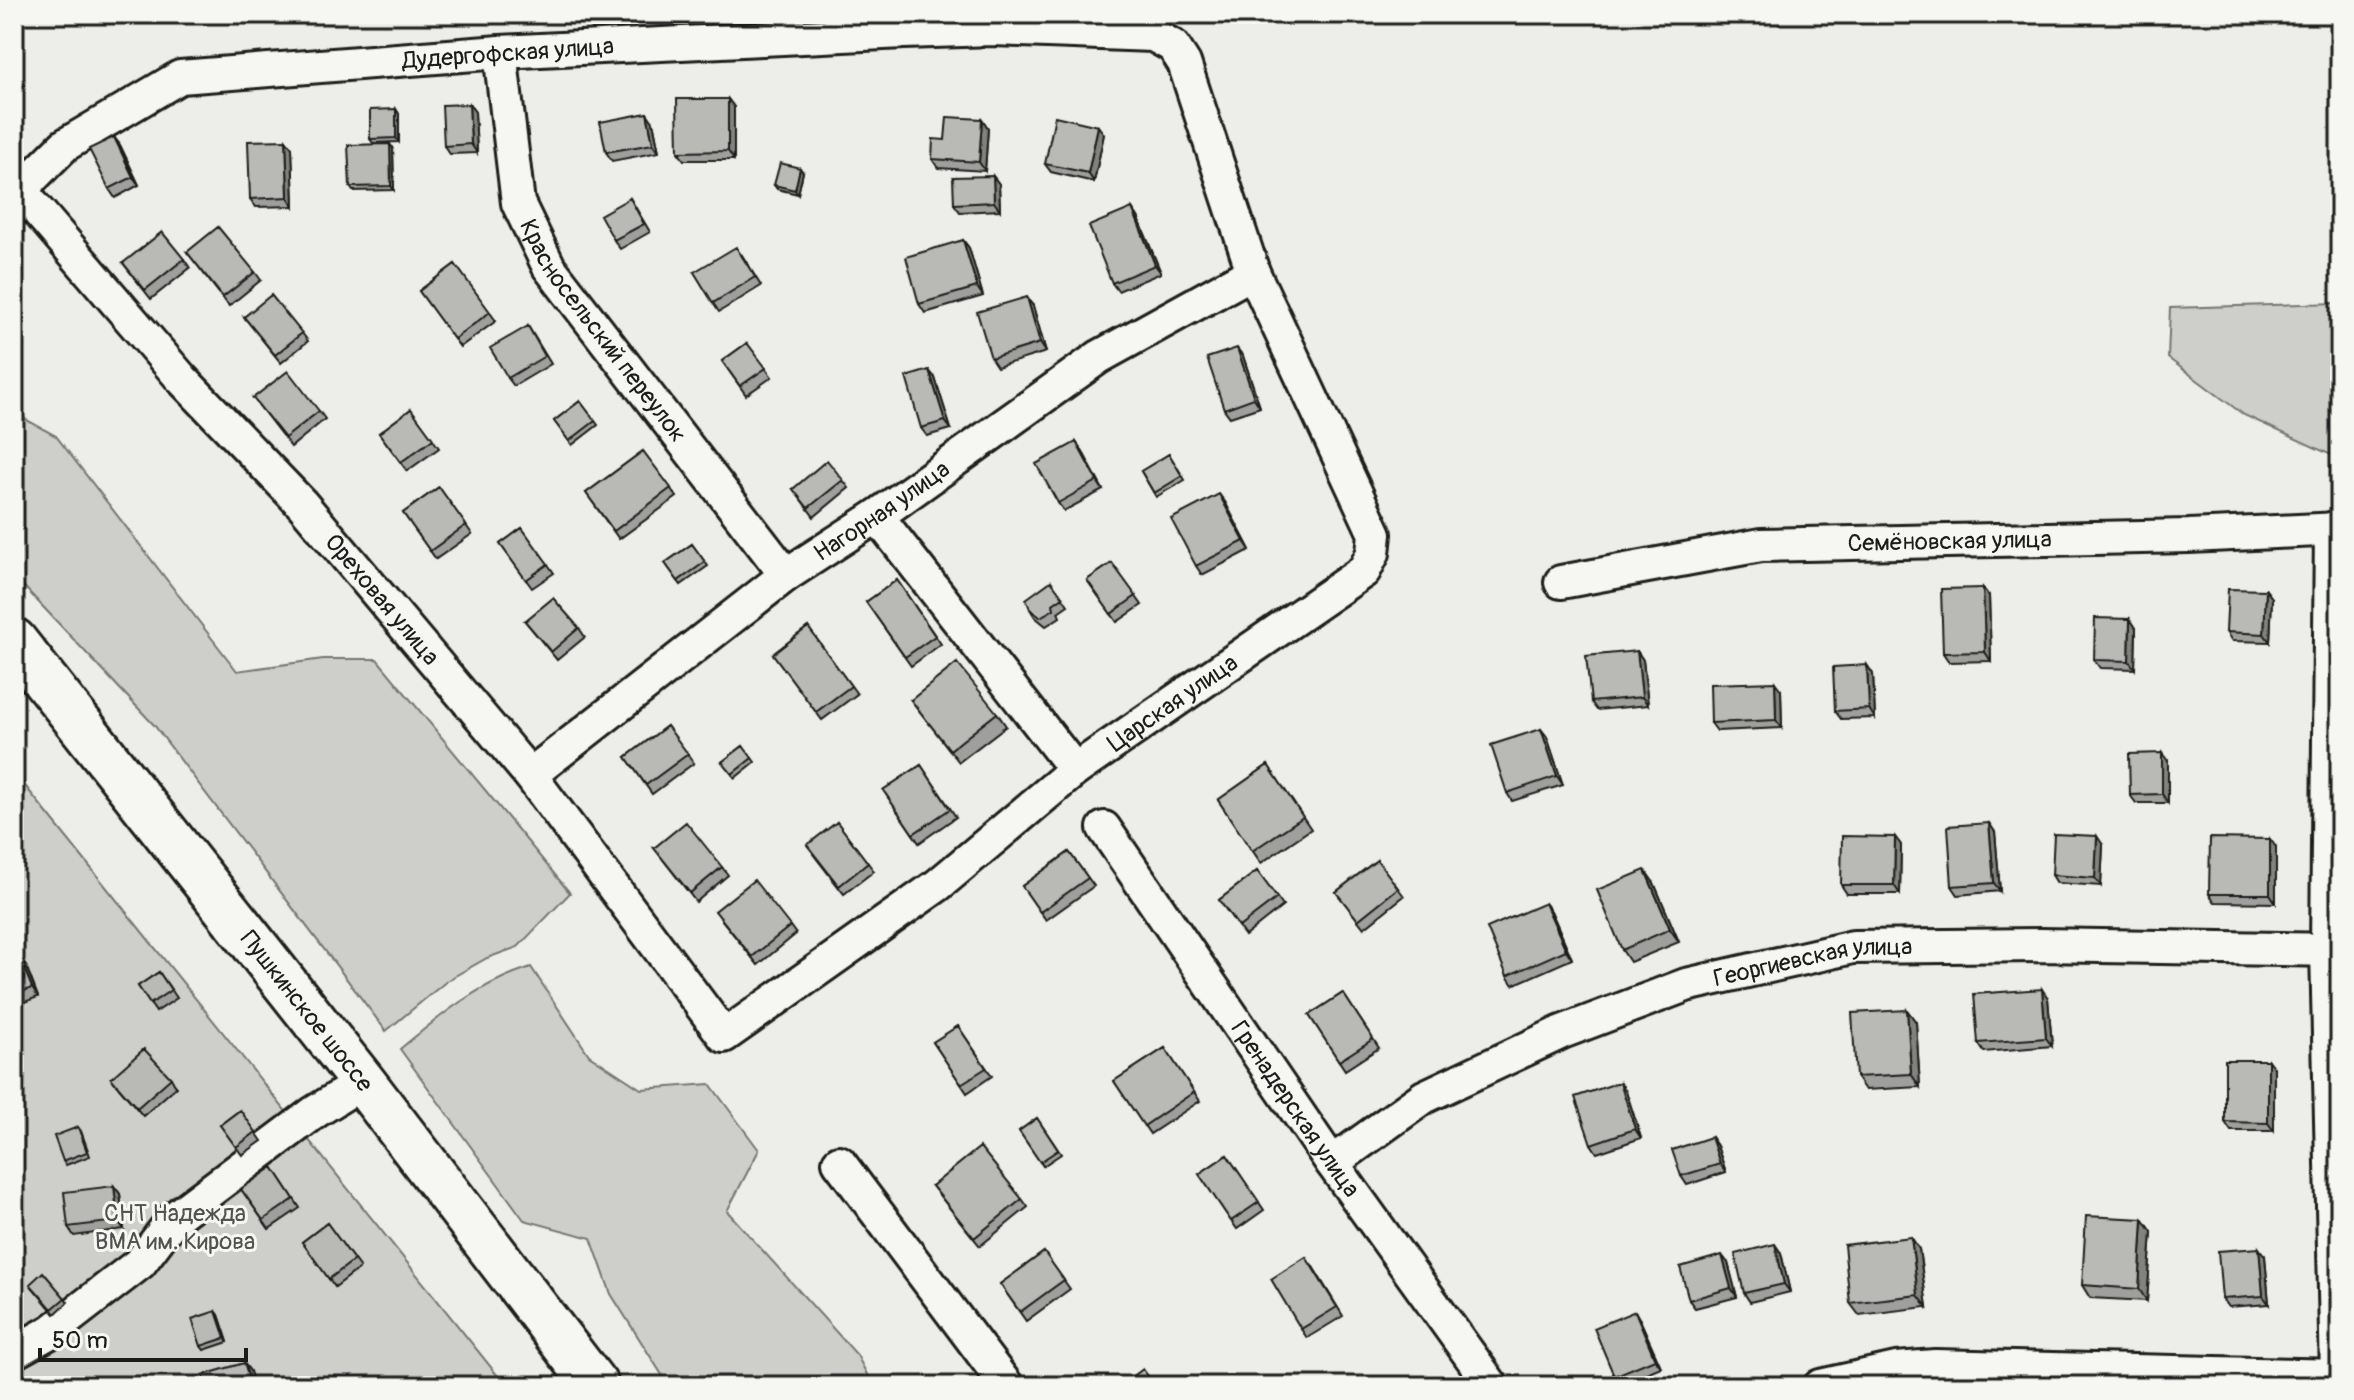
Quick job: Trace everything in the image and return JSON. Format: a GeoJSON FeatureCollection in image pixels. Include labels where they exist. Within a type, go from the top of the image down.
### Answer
{"type":"FeatureCollection","features":[{"type":"Feature","properties":{"kind":"main road","name":"Пушкинское шоссе"},"geometry":{"type":"LineString","coordinates":[[14,641],[363,1082],[596,1386]]}},
{"type":"Feature","properties":{"kind":"street","name":"Дудергофская улица"},"geometry":{"type":"LineString","coordinates":[[17,186],[65,145],[180,77],[500,52],[992,29],[1153,35],[1173,46],[1184,63],[1253,272]]}},
{"type":"Feature","properties":{"kind":"street","name":"Красносельский переулок"},"geometry":{"type":"LineString","coordinates":[[500,52],[518,203],[531,237],[549,267],[786,575]]}},
{"type":"Feature","properties":{"kind":"street","name":"Ореховая улица"},"geometry":{"type":"LineString","coordinates":[[17,186],[182,379],[302,504],[530,775],[724,1036]]}},
{"type":"Feature","properties":{"kind":"street","name":"Нагорная улица"},"geometry":{"type":"LineString","coordinates":[[530,775],[786,575],[877,516],[1099,357],[1253,272]]}},
{"type":"Feature","properties":{"kind":"street","name":"Царская улица"},"geometry":{"type":"LineString","coordinates":[[724,1036],[938,885],[1075,770],[1364,571],[1373,553],[1375,534],[1253,272]]}},
{"type":"Feature","properties":{"kind":"street"},"geometry":{"type":"LineString","coordinates":[[877,516],[1075,770]]}},
{"type":"Feature","properties":{"kind":"street"},"geometry":{"type":"LineString","coordinates":[[1820,1386],[1896,1369],[1935,1366],[2338,1376],[2333,950],[2335,529]]}},
{"type":"Feature","properties":{"kind":"street","name":"Семёновская улица"},"geometry":{"type":"LineString","coordinates":[[1561,582],[1761,545],[2189,536],[2335,529]]}},
{"type":"Feature","properties":{"kind":"street","name":"Гренадерская улица"},"geometry":{"type":"LineString","coordinates":[[1104,828],[1332,1163],[1492,1386]]}},
{"type":"Feature","properties":{"kind":"street","name":"Георгиевская улица"},"geometry":{"type":"LineString","coordinates":[[1332,1163],[1424,1097],[1562,1032],[1686,985],[1853,947],[2040,945],[2333,950]]}},
{"type":"Feature","properties":{"kind":"street"},"geometry":{"type":"LineString","coordinates":[[14,1352],[52,1331],[140,1263],[174,1218],[315,1112],[363,1082]]}},
{"type":"Feature","properties":{"kind":"street"},"geometry":{"type":"LineString","coordinates":[[839,1162],[1007,1386]]}},
{"type":"Feature","properties":{"kind":"green space"},"geometry":{"type":"Polygon","coordinates":[[[2340,303],[2340,459],[2244,415],[2168,358],[2170,308],[2340,303]]]}},
{"type":"Feature","properties":{"kind":"green space"},"geometry":{"type":"Polygon","coordinates":[[[14,413],[56,436],[237,671],[323,659],[377,659],[570,893],[518,947],[487,958],[448,980],[386,1031],[154,725],[14,576],[14,413]]]}},
{"type":"Feature","properties":{"kind":"green space","name":"СНТ Надежда ВМА им. Кирова"},"geometry":{"type":"Polygon","coordinates":[[[14,772],[506,1386],[14,1386],[14,772]]]}},
{"type":"Feature","properties":{"kind":"green space"},"geometry":{"type":"Polygon","coordinates":[[[531,967],[589,1055],[641,1089],[710,1084],[759,1150],[727,1211],[857,1355],[873,1386],[669,1386],[611,1294],[591,1238],[524,1220],[400,1049],[477,991],[531,967]]]}},
{"type":"Feature","properties":{"kind":"building"},"geometry":{"type":"Polygon","coordinates":[[[677,99],[728,99],[728,151],[678,152],[677,99]]]}},
{"type":"Feature","properties":{"kind":"building"},"geometry":{"type":"Polygon","coordinates":[[[469,104],[471,144],[444,146],[442,105],[469,104]]]}},
{"type":"Feature","properties":{"kind":"building"},"geometry":{"type":"Polygon","coordinates":[[[396,109],[396,138],[370,139],[370,110],[396,109]]]}},
{"type":"Feature","properties":{"kind":"building"},"geometry":{"type":"Polygon","coordinates":[[[647,113],[653,144],[606,152],[600,122],[647,113]]]}},
{"type":"Feature","properties":{"kind":"building"},"geometry":{"type":"Polygon","coordinates":[[[1055,116],[1098,126],[1088,173],[1045,164],[1055,116]]]}},
{"type":"Feature","properties":{"kind":"building"},"geometry":{"type":"Polygon","coordinates":[[[947,117],[982,119],[979,162],[932,159],[933,139],[945,140],[947,117]]]}},
{"type":"Feature","properties":{"kind":"building"},"geometry":{"type":"Polygon","coordinates":[[[114,137],[133,177],[109,189],[89,149],[114,137]]]}},
{"type":"Feature","properties":{"kind":"building"},"geometry":{"type":"Polygon","coordinates":[[[286,140],[288,197],[250,199],[248,141],[286,140]]]}},
{"type":"Feature","properties":{"kind":"building"},"geometry":{"type":"Polygon","coordinates":[[[390,144],[391,186],[350,187],[348,145],[390,144]]]}},
{"type":"Feature","properties":{"kind":"building"},"geometry":{"type":"Polygon","coordinates":[[[780,163],[800,168],[795,190],[774,185],[780,163]]]}},
{"type":"Feature","properties":{"kind":"building"},"geometry":{"type":"Polygon","coordinates":[[[993,176],[994,202],[954,204],[953,177],[993,176]]]}},
{"type":"Feature","properties":{"kind":"building"},"geometry":{"type":"Polygon","coordinates":[[[630,198],[644,224],[614,240],[600,215],[630,198]]]}},
{"type":"Feature","properties":{"kind":"building"},"geometry":{"type":"Polygon","coordinates":[[[1132,208],[1155,265],[1112,283],[1089,226],[1132,208]]]}},
{"type":"Feature","properties":{"kind":"building"},"geometry":{"type":"Polygon","coordinates":[[[218,227],[255,272],[223,297],[187,252],[218,227]]]}},
{"type":"Feature","properties":{"kind":"building"},"geometry":{"type":"Polygon","coordinates":[[[162,232],[184,259],[145,290],[123,263],[162,232]]]}},
{"type":"Feature","properties":{"kind":"building"},"geometry":{"type":"Polygon","coordinates":[[[963,240],[977,287],[919,304],[906,257],[963,240]]]}},
{"type":"Feature","properties":{"kind":"building"},"geometry":{"type":"Polygon","coordinates":[[[736,247],[755,277],[713,303],[694,272],[736,247]]]}},
{"type":"Feature","properties":{"kind":"building"},"geometry":{"type":"Polygon","coordinates":[[[455,264],[490,312],[454,339],[419,291],[455,264]]]}},
{"type":"Feature","properties":{"kind":"building"},"geometry":{"type":"Polygon","coordinates":[[[271,295],[302,333],[275,355],[244,317],[271,295]]]}},
{"type":"Feature","properties":{"kind":"building"},"geometry":{"type":"Polygon","coordinates":[[[1027,297],[1040,343],[991,358],[977,312],[1027,297]]]}},
{"type":"Feature","properties":{"kind":"building"},"geometry":{"type":"Polygon","coordinates":[[[528,326],[545,356],[508,378],[490,348],[528,326]]]}},
{"type":"Feature","properties":{"kind":"building"},"geometry":{"type":"Polygon","coordinates":[[[747,343],[766,368],[740,386],[722,361],[747,343]]]}},
{"type":"Feature","properties":{"kind":"building"},"geometry":{"type":"Polygon","coordinates":[[[1237,348],[1254,398],[1224,409],[1207,358],[1237,348]]]}},
{"type":"Feature","properties":{"kind":"building"},"geometry":{"type":"Polygon","coordinates":[[[929,370],[945,421],[921,428],[906,377],[929,370]]]}},
{"type":"Feature","properties":{"kind":"building"},"geometry":{"type":"Polygon","coordinates":[[[288,371],[319,411],[285,438],[253,398],[288,371]]]}},
{"type":"Feature","properties":{"kind":"building"},"geometry":{"type":"Polygon","coordinates":[[[580,401],[595,421],[569,441],[554,421],[580,401]]]}},
{"type":"Feature","properties":{"kind":"building"},"geometry":{"type":"Polygon","coordinates":[[[411,409],[433,439],[401,462],[379,433],[411,409]]]}},
{"type":"Feature","properties":{"kind":"building"},"geometry":{"type":"Polygon","coordinates":[[[1076,442],[1097,481],[1058,503],[1036,464],[1076,442]]]}},
{"type":"Feature","properties":{"kind":"building"},"geometry":{"type":"Polygon","coordinates":[[[643,451],[671,488],[614,531],[586,493],[643,451]]]}},
{"type":"Feature","properties":{"kind":"building"},"geometry":{"type":"Polygon","coordinates":[[[1169,454],[1182,476],[1154,493],[1141,471],[1169,454]]]}},
{"type":"Feature","properties":{"kind":"building"},"geometry":{"type":"Polygon","coordinates":[[[827,460],[843,480],[808,508],[793,489],[827,460]]]}},
{"type":"Feature","properties":{"kind":"building"},"geometry":{"type":"Polygon","coordinates":[[[439,487],[466,525],[430,551],[403,513],[439,487]]]}},
{"type":"Feature","properties":{"kind":"building"},"geometry":{"type":"Polygon","coordinates":[[[1219,494],[1244,541],[1196,566],[1171,519],[1219,494]]]}},
{"type":"Feature","properties":{"kind":"building"},"geometry":{"type":"Polygon","coordinates":[[[522,528],[548,564],[526,580],[500,544],[522,528]]]}},
{"type":"Feature","properties":{"kind":"building"},"geometry":{"type":"Polygon","coordinates":[[[692,544],[705,562],[678,581],[665,563],[692,544]]]}},
{"type":"Feature","properties":{"kind":"building"},"geometry":{"type":"Polygon","coordinates":[[[1112,563],[1136,596],[1111,614],[1087,580],[1112,563]]]}},
{"type":"Feature","properties":{"kind":"building"},"geometry":{"type":"Polygon","coordinates":[[[897,580],[935,636],[905,657],[866,602],[897,580]]]}},
{"type":"Feature","properties":{"kind":"building"},"geometry":{"type":"Polygon","coordinates":[[[1051,581],[1063,597],[1053,604],[1054,609],[1040,617],[1030,609],[1026,599],[1051,581]]]}},
{"type":"Feature","properties":{"kind":"building"},"geometry":{"type":"Polygon","coordinates":[[[1983,588],[1985,652],[1943,653],[1941,589],[1983,588]]]}},
{"type":"Feature","properties":{"kind":"building"},"geometry":{"type":"Polygon","coordinates":[[[2228,589],[2266,590],[2264,634],[2226,632],[2228,589]]]}},
{"type":"Feature","properties":{"kind":"building"},"geometry":{"type":"Polygon","coordinates":[[[553,598],[579,628],[551,652],[525,621],[553,598]]]}},
{"type":"Feature","properties":{"kind":"building"},"geometry":{"type":"Polygon","coordinates":[[[2095,618],[2130,619],[2129,661],[2094,660],[2095,618]]]}},
{"type":"Feature","properties":{"kind":"building"},"geometry":{"type":"Polygon","coordinates":[[[808,627],[851,686],[816,712],[773,654],[808,627]]]}},
{"type":"Feature","properties":{"kind":"building"},"geometry":{"type":"Polygon","coordinates":[[[1637,651],[1642,697],[1591,702],[1586,656],[1637,651]]]}},
{"type":"Feature","properties":{"kind":"building"},"geometry":{"type":"Polygon","coordinates":[[[957,663],[997,713],[950,750],[911,700],[957,663]]]}},
{"type":"Feature","properties":{"kind":"building"},"geometry":{"type":"Polygon","coordinates":[[[1867,665],[1869,709],[1835,711],[1833,667],[1867,665]]]}},
{"type":"Feature","properties":{"kind":"building"},"geometry":{"type":"Polygon","coordinates":[[[1775,682],[1776,720],[1711,723],[1710,684],[1775,682]]]}},
{"type":"Feature","properties":{"kind":"building"},"geometry":{"type":"Polygon","coordinates":[[[667,726],[688,754],[646,785],[626,757],[667,726]]]}},
{"type":"Feature","properties":{"kind":"building"},"geometry":{"type":"Polygon","coordinates":[[[1541,729],[1557,776],[1507,793],[1491,745],[1541,729]]]}},
{"type":"Feature","properties":{"kind":"building"},"geometry":{"type":"Polygon","coordinates":[[[743,746],[752,758],[732,774],[722,762],[743,746]]]}},
{"type":"Feature","properties":{"kind":"building"},"geometry":{"type":"Polygon","coordinates":[[[2162,753],[2162,794],[2130,795],[2129,754],[2162,753]]]}},
{"type":"Feature","properties":{"kind":"building"},"geometry":{"type":"Polygon","coordinates":[[[921,765],[950,809],[913,834],[883,790],[921,765]]]}},
{"type":"Feature","properties":{"kind":"building"},"geometry":{"type":"Polygon","coordinates":[[[1268,765],[1303,817],[1252,851],[1218,800],[1268,765]]]}},
{"type":"Feature","properties":{"kind":"building"},"geometry":{"type":"Polygon","coordinates":[[[686,822],[722,867],[690,893],[654,848],[686,822]]]}},
{"type":"Feature","properties":{"kind":"building"},"geometry":{"type":"Polygon","coordinates":[[[837,822],[868,863],[839,886],[807,845],[837,822]]]}},
{"type":"Feature","properties":{"kind":"building"},"geometry":{"type":"Polygon","coordinates":[[[1989,823],[1994,883],[1952,886],[1948,826],[1989,823]]]}},
{"type":"Feature","properties":{"kind":"building"},"geometry":{"type":"Polygon","coordinates":[[[2054,834],[2097,836],[2095,878],[2052,875],[2054,834]]]}},
{"type":"Feature","properties":{"kind":"building"},"geometry":{"type":"Polygon","coordinates":[[[1842,836],[1895,837],[1894,885],[1841,885],[1842,836]]]}},
{"type":"Feature","properties":{"kind":"building"},"geometry":{"type":"Polygon","coordinates":[[[2210,838],[2270,839],[2270,894],[2209,894],[2210,838]]]}},
{"type":"Feature","properties":{"kind":"building"},"geometry":{"type":"Polygon","coordinates":[[[1069,852],[1088,878],[1040,912],[1022,886],[1069,852]]]}},
{"type":"Feature","properties":{"kind":"building"},"geometry":{"type":"Polygon","coordinates":[[[1377,860],[1398,888],[1358,920],[1336,892],[1377,860]]]}},
{"type":"Feature","properties":{"kind":"building"},"geometry":{"type":"Polygon","coordinates":[[[1645,870],[1670,929],[1622,950],[1597,890],[1645,870]]]}},
{"type":"Feature","properties":{"kind":"building"},"geometry":{"type":"Polygon","coordinates":[[[1257,871],[1277,898],[1239,927],[1219,900],[1257,871]]]}},
{"type":"Feature","properties":{"kind":"building"},"geometry":{"type":"Polygon","coordinates":[[[754,880],[790,926],[752,957],[715,911],[754,880]]]}},
{"type":"Feature","properties":{"kind":"building"},"geometry":{"type":"Polygon","coordinates":[[[1545,903],[1566,950],[1507,976],[1487,928],[1545,903]]]}},
{"type":"Feature","properties":{"kind":"building"},"geometry":{"type":"Polygon","coordinates":[[[20,958],[32,988],[14,995],[14,960],[20,958]]]}},
{"type":"Feature","properties":{"kind":"building"},"geometry":{"type":"Polygon","coordinates":[[[159,972],[171,990],[150,1004],[138,986],[159,972]]]}},
{"type":"Feature","properties":{"kind":"building"},"geometry":{"type":"Polygon","coordinates":[[[2042,989],[2046,1038],[1978,1043],[1974,994],[2042,989]]]}},
{"type":"Feature","properties":{"kind":"building"},"geometry":{"type":"Polygon","coordinates":[[[1343,993],[1373,1039],[1339,1061],[1309,1015],[1343,993]]]}},
{"type":"Feature","properties":{"kind":"building"},"geometry":{"type":"Polygon","coordinates":[[[1907,1010],[1911,1074],[1856,1077],[1852,1013],[1907,1010]]]}},
{"type":"Feature","properties":{"kind":"building"},"geometry":{"type":"Polygon","coordinates":[[[958,1026],[986,1068],[961,1084],[933,1042],[958,1026]]]}},
{"type":"Feature","properties":{"kind":"building"},"geometry":{"type":"Polygon","coordinates":[[[1165,1048],[1194,1092],[1144,1126],[1114,1081],[1165,1048]]]}},
{"type":"Feature","properties":{"kind":"building"},"geometry":{"type":"Polygon","coordinates":[[[144,1049],[171,1078],[137,1108],[111,1078],[144,1049]]]}},
{"type":"Feature","properties":{"kind":"building"},"geometry":{"type":"Polygon","coordinates":[[[2225,1060],[2268,1060],[2268,1123],[2225,1122],[2225,1060]]]}},
{"type":"Feature","properties":{"kind":"building"},"geometry":{"type":"Polygon","coordinates":[[[1620,1082],[1635,1129],[1591,1144],[1575,1097],[1620,1082]]]}},
{"type":"Feature","properties":{"kind":"building"},"geometry":{"type":"Polygon","coordinates":[[[240,1110],[256,1132],[236,1147],[220,1125],[240,1110]]]}},
{"type":"Feature","properties":{"kind":"building"},"geometry":{"type":"Polygon","coordinates":[[[1037,1118],[1058,1150],[1040,1162],[1019,1131],[1037,1118]]]}},
{"type":"Feature","properties":{"kind":"building"},"geometry":{"type":"Polygon","coordinates":[[[78,1127],[87,1152],[63,1161],[54,1136],[78,1127]]]}},
{"type":"Feature","properties":{"kind":"building"},"geometry":{"type":"Polygon","coordinates":[[[1711,1137],[1720,1164],[1681,1176],[1672,1150],[1711,1137]]]}},
{"type":"Feature","properties":{"kind":"building"},"geometry":{"type":"Polygon","coordinates":[[[980,1147],[1022,1199],[974,1238],[932,1186],[980,1147]]]}},
{"type":"Feature","properties":{"kind":"building"},"geometry":{"type":"Polygon","coordinates":[[[1227,1155],[1259,1202],[1231,1221],[1199,1174],[1227,1155]]]}},
{"type":"Feature","properties":{"kind":"building"},"geometry":{"type":"Polygon","coordinates":[[[273,1167],[294,1199],[263,1220],[241,1189],[273,1167]]]}},
{"type":"Feature","properties":{"kind":"building"},"geometry":{"type":"Polygon","coordinates":[[[114,1186],[118,1221],[68,1227],[64,1192],[114,1186]]]}},
{"type":"Feature","properties":{"kind":"building"},"geometry":{"type":"Polygon","coordinates":[[[2086,1216],[2143,1219],[2139,1289],[2082,1285],[2086,1216]]]}},
{"type":"Feature","properties":{"kind":"building"},"geometry":{"type":"Polygon","coordinates":[[[327,1223],[354,1260],[329,1279],[302,1242],[327,1223]]]}},
{"type":"Feature","properties":{"kind":"building"},"geometry":{"type":"Polygon","coordinates":[[[1911,1237],[1918,1295],[1850,1303],[1844,1245],[1911,1237]]]}},
{"type":"Feature","properties":{"kind":"building"},"geometry":{"type":"Polygon","coordinates":[[[1775,1244],[1784,1284],[1744,1293],[1735,1254],[1775,1244]]]}},
{"type":"Feature","properties":{"kind":"building"},"geometry":{"type":"Polygon","coordinates":[[[2259,1248],[2263,1296],[2222,1299],[2218,1251],[2259,1248]]]}},
{"type":"Feature","properties":{"kind":"building"},"geometry":{"type":"Polygon","coordinates":[[[1044,1252],[1064,1280],[1020,1312],[1000,1284],[1044,1252]]]}},
{"type":"Feature","properties":{"kind":"building"},"geometry":{"type":"Polygon","coordinates":[[[1722,1255],[1731,1288],[1689,1300],[1680,1267],[1722,1255]]]}},
{"type":"Feature","properties":{"kind":"building"},"geometry":{"type":"Polygon","coordinates":[[[1306,1257],[1337,1307],[1301,1329],[1271,1279],[1306,1257]]]}},
{"type":"Feature","properties":{"kind":"building"},"geometry":{"type":"Polygon","coordinates":[[[43,1272],[65,1298],[52,1309],[30,1284],[43,1272]]]}},
{"type":"Feature","properties":{"kind":"building"},"geometry":{"type":"Polygon","coordinates":[[[216,1311],[225,1338],[201,1346],[192,1319],[216,1311]]]}},
{"type":"Feature","properties":{"kind":"building"},"geometry":{"type":"Polygon","coordinates":[[[1635,1311],[1655,1359],[1614,1376],[1594,1328],[1635,1311]]]}},
{"type":"Feature","properties":{"kind":"building"},"geometry":{"type":"Polygon","coordinates":[[[244,1363],[251,1386],[206,1386],[203,1375],[244,1363]]]}},
{"type":"Feature","properties":{"kind":"building"},"geometry":{"type":"Polygon","coordinates":[[[1143,1369],[1155,1386],[1120,1386],[1143,1369]]]}}]}
